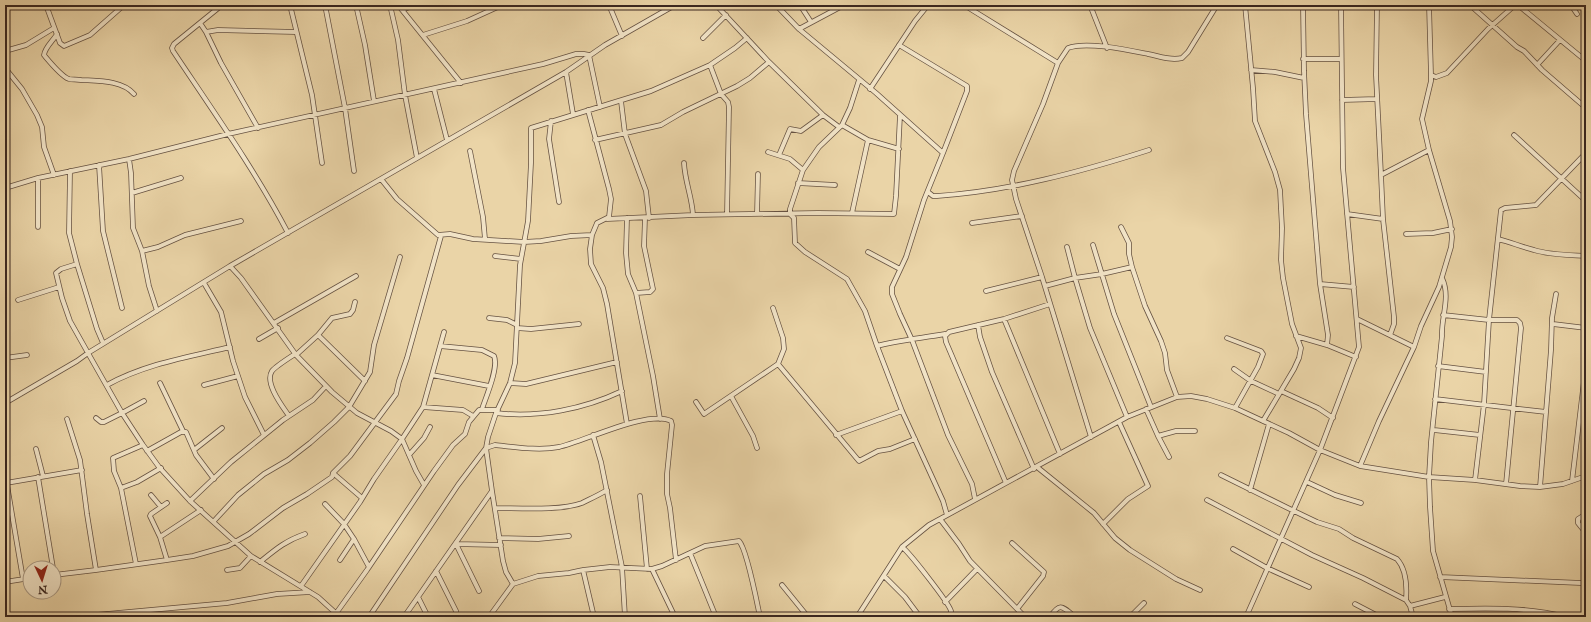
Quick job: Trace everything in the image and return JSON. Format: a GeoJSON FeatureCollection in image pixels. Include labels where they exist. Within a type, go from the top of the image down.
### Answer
{"type":"FeatureCollection","features":[{"type":"Feature","properties":{"kind":"street"},"geometry":{"type":"LineString","coordinates":[[46,5],[56,34],[60,43],[64,46],[84,38],[94,32],[124,5]]}},
{"type":"Feature","properties":{"kind":"street"},"geometry":{"type":"LineString","coordinates":[[222,5],[174,44],[172,48],[173,52],[239,150],[276,209],[288,232]]}},
{"type":"Feature","properties":{"kind":"street"},"geometry":{"type":"LineString","coordinates":[[290,5],[312,95],[322,163]]}},
{"type":"Feature","properties":{"kind":"street"},"geometry":{"type":"LineString","coordinates":[[325,5],[345,108],[354,171]]}},
{"type":"Feature","properties":{"kind":"street"},"geometry":{"type":"LineString","coordinates":[[356,5],[365,45],[374,102]]}},
{"type":"Feature","properties":{"kind":"street"},"geometry":{"type":"LineString","coordinates":[[390,5],[398,40],[405,95],[417,158]]}},
{"type":"Feature","properties":{"kind":"street"},"geometry":{"type":"LineString","coordinates":[[398,5],[461,83]]}},
{"type":"Feature","properties":{"kind":"street"},"geometry":{"type":"LineString","coordinates":[[402,10],[415,5]]}},
{"type":"Feature","properties":{"kind":"street"},"geometry":{"type":"LineString","coordinates":[[610,5],[622,36]]}},
{"type":"Feature","properties":{"kind":"street"},"geometry":{"type":"LineString","coordinates":[[5,403],[77,361],[103,343],[230,266],[255,253],[288,232],[446,140],[566,72],[605,45],[675,5]]}},
{"type":"Feature","properties":{"kind":"street"},"geometry":{"type":"LineString","coordinates":[[716,5],[769,62],[824,115],[868,140],[898,149]]}},
{"type":"Feature","properties":{"kind":"street"},"geometry":{"type":"LineString","coordinates":[[776,5],[799,30],[943,152]]}},
{"type":"Feature","properties":{"kind":"street"},"geometry":{"type":"LineString","coordinates":[[800,5],[811,22]]}},
{"type":"Feature","properties":{"kind":"street"},"geometry":{"type":"LineString","coordinates":[[799,30],[837,6],[844,5]]}},
{"type":"Feature","properties":{"kind":"street"},"geometry":{"type":"LineString","coordinates":[[870,89],[915,21],[928,5]]}},
{"type":"Feature","properties":{"kind":"street"},"geometry":{"type":"LineString","coordinates":[[964,5],[1058,63]]}},
{"type":"Feature","properties":{"kind":"street"},"geometry":{"type":"LineString","coordinates":[[1090,5],[1107,48]]}},
{"type":"Feature","properties":{"kind":"street"},"geometry":{"type":"LineString","coordinates":[[1091,437],[1045,286],[1012,186],[1014,171],[1043,104],[1058,63],[1066,50],[1072,46],[1088,45],[1170,58],[1182,58],[1188,52],[1217,5]]}},
{"type":"Feature","properties":{"kind":"street"},"geometry":{"type":"LineString","coordinates":[[1245,5],[1252,70],[1255,121],[1275,172],[1280,190],[1283,272],[1292,324],[1301,348],[1300,358],[1262,421]]}},
{"type":"Feature","properties":{"kind":"street"},"geometry":{"type":"LineString","coordinates":[[1303,5],[1304,78],[1320,284],[1328,335],[1327,345]]}},
{"type":"Feature","properties":{"kind":"street"},"geometry":{"type":"LineString","coordinates":[[1246,617],[1307,482],[1333,418],[1359,346],[1343,168],[1341,5]]}},
{"type":"Feature","properties":{"kind":"street"},"geometry":{"type":"LineString","coordinates":[[1376,5],[1376,75],[1383,219],[1394,317],[1394,324],[1390,334]]}},
{"type":"Feature","properties":{"kind":"street"},"geometry":{"type":"LineString","coordinates":[[1360,466],[1379,421],[1414,347],[1442,278],[1451,247],[1452,229],[1429,150],[1422,118],[1431,81],[1430,5]]}},
{"type":"Feature","properties":{"kind":"street"},"geometry":{"type":"LineString","coordinates":[[1470,5],[1517,47],[1524,51],[1537,65],[1586,108]]}},
{"type":"Feature","properties":{"kind":"street"},"geometry":{"type":"LineString","coordinates":[[1431,75],[1436,77],[1447,73],[1493,25],[1516,5],[1586,61]]}},
{"type":"Feature","properties":{"kind":"street"},"geometry":{"type":"LineString","coordinates":[[1570,5],[1577,14]]}},
{"type":"Feature","properties":{"kind":"street"},"geometry":{"type":"LineString","coordinates":[[423,35],[467,21],[500,6]]}},
{"type":"Feature","properties":{"kind":"street"},"geometry":{"type":"LineString","coordinates":[[703,38],[726,15]]}},
{"type":"Feature","properties":{"kind":"street"},"geometry":{"type":"LineString","coordinates":[[200,24],[206,32],[221,63],[258,128]]}},
{"type":"Feature","properties":{"kind":"street"},"geometry":{"type":"LineString","coordinates":[[5,51],[26,44],[54,28]]}},
{"type":"Feature","properties":{"kind":"street"},"geometry":{"type":"LineString","coordinates":[[206,32],[218,30],[296,32]]}},
{"type":"Feature","properties":{"kind":"street"},"geometry":{"type":"LineString","coordinates":[[56,34],[53,41],[45,50],[44,55],[64,76],[71,79],[104,82],[122,86],[131,90],[134,94]]}},
{"type":"Feature","properties":{"kind":"street"},"geometry":{"type":"LineString","coordinates":[[513,584],[506,572],[499,538],[486,448],[488,437],[497,412],[510,383],[515,363],[521,259],[528,221],[531,163],[530,130],[533,127],[551,121],[622,101],[651,91],[710,65],[747,38]]}},
{"type":"Feature","properties":{"kind":"street"},"geometry":{"type":"LineString","coordinates":[[1537,65],[1560,40]]}},
{"type":"Feature","properties":{"kind":"street"},"geometry":{"type":"LineString","coordinates":[[899,45],[967,86],[967,91],[924,200],[909,250],[892,288],[892,294],[912,340],[948,435],[972,484],[975,499]]}},
{"type":"Feature","properties":{"kind":"street"},"geometry":{"type":"LineString","coordinates":[[5,188],[38,178],[129,160],[228,134],[543,64],[576,54],[589,55]]}},
{"type":"Feature","properties":{"kind":"street"},"geometry":{"type":"LineString","coordinates":[[589,55],[600,107]]}},
{"type":"Feature","properties":{"kind":"street"},"geometry":{"type":"LineString","coordinates":[[1303,59],[1341,59]]}},
{"type":"Feature","properties":{"kind":"street"},"geometry":{"type":"LineString","coordinates":[[595,140],[661,125],[683,112],[750,78],[769,62]]}},
{"type":"Feature","properties":{"kind":"street"},"geometry":{"type":"LineString","coordinates":[[710,65],[721,94],[728,102],[729,106],[727,214]]}},
{"type":"Feature","properties":{"kind":"street"},"geometry":{"type":"LineString","coordinates":[[5,68],[22,89],[37,115],[42,127],[44,147],[54,175]]}},
{"type":"Feature","properties":{"kind":"street"},"geometry":{"type":"LineString","coordinates":[[1252,70],[1275,72],[1304,78]]}},
{"type":"Feature","properties":{"kind":"street"},"geometry":{"type":"LineString","coordinates":[[566,72],[573,114]]}},
{"type":"Feature","properties":{"kind":"street"},"geometry":{"type":"LineString","coordinates":[[859,80],[850,108],[841,126],[819,147],[803,170],[790,209],[790,214],[794,218],[795,243],[805,252],[847,279],[864,311],[902,411],[943,501],[947,515]]}},
{"type":"Feature","properties":{"kind":"street"},"geometry":{"type":"LineString","coordinates":[[434,89],[446,140]]}},
{"type":"Feature","properties":{"kind":"street"},"geometry":{"type":"LineString","coordinates":[[1342,100],[1377,99]]}},
{"type":"Feature","properties":{"kind":"street"},"geometry":{"type":"LineString","coordinates":[[622,101],[625,134],[646,191],[647,218],[644,246],[653,289],[650,292],[636,293]]}},
{"type":"Feature","properties":{"kind":"street"},"geometry":{"type":"LineString","coordinates":[[588,110],[609,189],[610,214],[608,219]]}},
{"type":"Feature","properties":{"kind":"street"},"geometry":{"type":"LineString","coordinates":[[779,155],[790,129],[793,128],[801,131],[824,115]]}},
{"type":"Feature","properties":{"kind":"street"},"geometry":{"type":"LineString","coordinates":[[627,424],[618,362],[607,304],[603,288],[590,258],[592,235],[597,224],[608,219],[693,215],[895,213],[900,115]]}},
{"type":"Feature","properties":{"kind":"street"},"geometry":{"type":"LineString","coordinates":[[551,121],[549,139],[559,202]]}},
{"type":"Feature","properties":{"kind":"street"},"geometry":{"type":"LineString","coordinates":[[1514,135],[1586,201]]}},
{"type":"Feature","properties":{"kind":"street"},"geometry":{"type":"LineString","coordinates":[[852,213],[868,140]]}},
{"type":"Feature","properties":{"kind":"street"},"geometry":{"type":"LineString","coordinates":[[928,192],[933,196],[937,196],[989,191],[1094,167],[1149,150]]}},
{"type":"Feature","properties":{"kind":"street"},"geometry":{"type":"LineString","coordinates":[[1381,175],[1429,150]]}},
{"type":"Feature","properties":{"kind":"street"},"geometry":{"type":"LineString","coordinates":[[470,151],[483,218],[485,239]]}},
{"type":"Feature","properties":{"kind":"street"},"geometry":{"type":"LineString","coordinates":[[768,152],[790,159],[803,170]]}},
{"type":"Feature","properties":{"kind":"street"},"geometry":{"type":"LineString","coordinates":[[1475,480],[1484,404],[1489,320],[1501,212],[1503,209],[1536,205],[1586,154]]}},
{"type":"Feature","properties":{"kind":"street"},"geometry":{"type":"LineString","coordinates":[[129,160],[133,228],[142,251],[149,286],[157,311]]}},
{"type":"Feature","properties":{"kind":"street"},"geometry":{"type":"LineString","coordinates":[[684,163],[684,176],[688,194],[692,202],[693,215]]}},
{"type":"Feature","properties":{"kind":"street"},"geometry":{"type":"LineString","coordinates":[[99,165],[102,231],[122,308]]}},
{"type":"Feature","properties":{"kind":"street"},"geometry":{"type":"LineString","coordinates":[[70,171],[69,233],[97,329],[103,343]]}},
{"type":"Feature","properties":{"kind":"street"},"geometry":{"type":"LineString","coordinates":[[757,214],[758,174]]}},
{"type":"Feature","properties":{"kind":"street"},"geometry":{"type":"LineString","coordinates":[[38,178],[38,227]]}},
{"type":"Feature","properties":{"kind":"street"},"geometry":{"type":"LineString","coordinates":[[132,192],[181,178]]}},
{"type":"Feature","properties":{"kind":"street"},"geometry":{"type":"LineString","coordinates":[[381,179],[397,199],[441,236],[450,234],[473,239],[524,242],[541,241],[570,236],[592,235]]}},
{"type":"Feature","properties":{"kind":"street"},"geometry":{"type":"LineString","coordinates":[[798,183],[836,184]]}},
{"type":"Feature","properties":{"kind":"street"},"geometry":{"type":"LineString","coordinates":[[1347,214],[1383,219]]}},
{"type":"Feature","properties":{"kind":"street"},"geometry":{"type":"LineString","coordinates":[[972,222],[1022,216]]}},
{"type":"Feature","properties":{"kind":"street"},"geometry":{"type":"LineString","coordinates":[[627,218],[628,274],[636,293],[660,418]]}},
{"type":"Feature","properties":{"kind":"street"},"geometry":{"type":"LineString","coordinates":[[142,251],[158,247],[185,236],[241,221]]}},
{"type":"Feature","properties":{"kind":"street"},"geometry":{"type":"LineString","coordinates":[[1121,227],[1129,243],[1129,254],[1132,267],[1145,306],[1161,341],[1168,370],[1177,397]]}},
{"type":"Feature","properties":{"kind":"street"},"geometry":{"type":"LineString","coordinates":[[1406,234],[1452,229]]}},
{"type":"Feature","properties":{"kind":"street"},"geometry":{"type":"LineString","coordinates":[[62,574],[168,560],[200,554],[236,542],[283,508],[332,477],[333,473],[350,456],[396,394],[398,381],[407,358],[441,236]]}},
{"type":"Feature","properties":{"kind":"street"},"geometry":{"type":"LineString","coordinates":[[1498,239],[1513,242],[1534,250],[1562,255],[1586,256]]}},
{"type":"Feature","properties":{"kind":"street"},"geometry":{"type":"LineString","coordinates":[[1093,244],[1114,314],[1151,407]]}},
{"type":"Feature","properties":{"kind":"street"},"geometry":{"type":"LineString","coordinates":[[1067,247],[1090,328],[1127,417]]}},
{"type":"Feature","properties":{"kind":"street"},"geometry":{"type":"LineString","coordinates":[[868,252],[900,269]]}},
{"type":"Feature","properties":{"kind":"street"},"geometry":{"type":"LineString","coordinates":[[495,256],[521,259]]}},
{"type":"Feature","properties":{"kind":"street"},"geometry":{"type":"LineString","coordinates":[[214,521],[238,495],[264,474],[288,460],[310,443],[349,407],[370,372],[374,345],[400,257]]}},
{"type":"Feature","properties":{"kind":"street"},"geometry":{"type":"LineString","coordinates":[[77,264],[57,272],[59,287],[70,321],[122,414],[142,445],[190,501],[214,521],[251,556],[310,592],[337,612],[340,617]]}},
{"type":"Feature","properties":{"kind":"street"},"geometry":{"type":"LineString","coordinates":[[230,266],[241,278],[278,328],[295,354],[326,386],[349,407],[402,439],[424,485]]}},
{"type":"Feature","properties":{"kind":"street"},"geometry":{"type":"LineString","coordinates":[[1045,286],[1075,278],[1132,267]]}},
{"type":"Feature","properties":{"kind":"street"},"geometry":{"type":"LineString","coordinates":[[274,323],[356,276]]}},
{"type":"Feature","properties":{"kind":"street"},"geometry":{"type":"LineString","coordinates":[[986,291],[1042,277]]}},
{"type":"Feature","properties":{"kind":"street"},"geometry":{"type":"LineString","coordinates":[[1442,278],[1446,285],[1447,294],[1443,315],[1442,346],[1438,366],[1429,477],[1432,542],[1445,597],[1452,617]]}},
{"type":"Feature","properties":{"kind":"street"},"geometry":{"type":"LineString","coordinates":[[204,282],[221,312],[245,397],[264,435]]}},
{"type":"Feature","properties":{"kind":"street"},"geometry":{"type":"LineString","coordinates":[[1320,284],[1354,287]]}},
{"type":"Feature","properties":{"kind":"street"},"geometry":{"type":"LineString","coordinates":[[18,300],[59,287]]}},
{"type":"Feature","properties":{"kind":"street"},"geometry":{"type":"LineString","coordinates":[[1540,487],[1552,324],[1556,294]]}},
{"type":"Feature","properties":{"kind":"street"},"geometry":{"type":"LineString","coordinates":[[289,416],[276,397],[272,386],[271,374],[274,369],[318,335],[332,318],[350,314],[353,310],[354,302]]}},
{"type":"Feature","properties":{"kind":"street"},"geometry":{"type":"LineString","coordinates":[[877,346],[897,341],[945,334],[1004,319],[1050,304]]}},
{"type":"Feature","properties":{"kind":"street"},"geometry":{"type":"LineString","coordinates":[[704,414],[778,364],[784,349],[783,338],[773,308]]}},
{"type":"Feature","properties":{"kind":"street"},"geometry":{"type":"LineString","coordinates":[[1443,315],[1489,320],[1517,320],[1521,325],[1506,484]]}},
{"type":"Feature","properties":{"kind":"street"},"geometry":{"type":"LineString","coordinates":[[489,318],[507,320],[517,327],[538,328],[579,324]]}},
{"type":"Feature","properties":{"kind":"street"},"geometry":{"type":"LineString","coordinates":[[1004,319],[1060,454]]}},
{"type":"Feature","properties":{"kind":"street"},"geometry":{"type":"LineString","coordinates":[[1357,319],[1414,347]]}},
{"type":"Feature","properties":{"kind":"street"},"geometry":{"type":"LineString","coordinates":[[1552,324],[1586,328]]}},
{"type":"Feature","properties":{"kind":"street"},"geometry":{"type":"LineString","coordinates":[[978,325],[980,337],[992,372],[1036,468],[1094,513],[1115,538],[1130,550],[1176,579],[1200,590]]}},
{"type":"Feature","properties":{"kind":"street"},"geometry":{"type":"LineString","coordinates":[[259,339],[278,328]]}},
{"type":"Feature","properties":{"kind":"street"},"geometry":{"type":"LineString","coordinates":[[301,586],[423,407],[444,332]]}},
{"type":"Feature","properties":{"kind":"street"},"geometry":{"type":"LineString","coordinates":[[945,334],[946,342],[1006,483]]}},
{"type":"Feature","properties":{"kind":"street"},"geometry":{"type":"LineString","coordinates":[[318,335],[365,381]]}},
{"type":"Feature","properties":{"kind":"street"},"geometry":{"type":"LineString","coordinates":[[1296,336],[1327,345],[1356,357]]}},
{"type":"Feature","properties":{"kind":"street"},"geometry":{"type":"LineString","coordinates":[[1227,338],[1262,352],[1258,367],[1235,408]]}},
{"type":"Feature","properties":{"kind":"street"},"geometry":{"type":"LineString","coordinates":[[337,612],[370,567],[424,485],[453,445],[465,434],[468,424],[473,416],[482,409],[494,370],[496,360],[494,356],[482,350],[440,346]]}},
{"type":"Feature","properties":{"kind":"street"},"geometry":{"type":"LineString","coordinates":[[107,385],[138,370],[230,347]]}},
{"type":"Feature","properties":{"kind":"street"},"geometry":{"type":"LineString","coordinates":[[1572,481],[1586,349]]}},
{"type":"Feature","properties":{"kind":"street"},"geometry":{"type":"LineString","coordinates":[[5,358],[27,355]]}},
{"type":"Feature","properties":{"kind":"street"},"geometry":{"type":"LineString","coordinates":[[510,383],[526,384],[618,362]]}},
{"type":"Feature","properties":{"kind":"street"},"geometry":{"type":"LineString","coordinates":[[778,364],[786,371],[836,435],[859,461],[878,451],[890,449],[915,439]]}},
{"type":"Feature","properties":{"kind":"street"},"geometry":{"type":"LineString","coordinates":[[1438,366],[1486,372]]}},
{"type":"Feature","properties":{"kind":"street"},"geometry":{"type":"LineString","coordinates":[[1234,369],[1251,381],[1318,408],[1333,418]]}},
{"type":"Feature","properties":{"kind":"street"},"geometry":{"type":"LineString","coordinates":[[432,375],[489,386]]}},
{"type":"Feature","properties":{"kind":"street"},"geometry":{"type":"LineString","coordinates":[[204,385],[238,376]]}},
{"type":"Feature","properties":{"kind":"street"},"geometry":{"type":"LineString","coordinates":[[160,383],[183,431],[187,433],[202,465],[214,478]]}},
{"type":"Feature","properties":{"kind":"street"},"geometry":{"type":"LineString","coordinates":[[190,501],[231,462],[289,416],[313,400],[326,386]]}},
{"type":"Feature","properties":{"kind":"street"},"geometry":{"type":"LineString","coordinates":[[482,409],[523,415],[555,412],[595,403],[622,390]]}},
{"type":"Feature","properties":{"kind":"street"},"geometry":{"type":"LineString","coordinates":[[731,396],[750,431],[757,448]]}},
{"type":"Feature","properties":{"kind":"street"},"geometry":{"type":"LineString","coordinates":[[857,617],[902,547],[916,534],[975,499],[1036,468],[1127,417],[1177,397],[1199,397],[1235,408],[1320,450],[1360,466],[1429,477],[1540,487],[1572,481],[1586,476]]}},
{"type":"Feature","properties":{"kind":"street"},"geometry":{"type":"LineString","coordinates":[[1436,399],[1546,412]]}},
{"type":"Feature","properties":{"kind":"street"},"geometry":{"type":"LineString","coordinates":[[96,418],[104,422],[122,414],[144,401]]}},
{"type":"Feature","properties":{"kind":"street"},"geometry":{"type":"LineString","coordinates":[[696,402],[708,420]]}},
{"type":"Feature","properties":{"kind":"street"},"geometry":{"type":"LineString","coordinates":[[423,407],[463,410],[473,416]]}},
{"type":"Feature","properties":{"kind":"street"},"geometry":{"type":"LineString","coordinates":[[1146,409],[1169,457]]}},
{"type":"Feature","properties":{"kind":"street"},"geometry":{"type":"LineString","coordinates":[[836,435],[902,411]]}},
{"type":"Feature","properties":{"kind":"street"},"geometry":{"type":"LineString","coordinates":[[1580,414],[1586,416]]}},
{"type":"Feature","properties":{"kind":"street"},"geometry":{"type":"LineString","coordinates":[[369,617],[441,509],[486,448],[495,445],[552,448],[627,424],[660,418],[671,421],[672,425],[666,494],[670,508],[676,560]]}},
{"type":"Feature","properties":{"kind":"street"},"geometry":{"type":"LineString","coordinates":[[67,420],[82,470],[96,570]]}},
{"type":"Feature","properties":{"kind":"street"},"geometry":{"type":"LineString","coordinates":[[1103,524],[1128,499],[1148,485],[1119,422]]}},
{"type":"Feature","properties":{"kind":"street"},"geometry":{"type":"LineString","coordinates":[[1250,490],[1269,424]]}},
{"type":"Feature","properties":{"kind":"street"},"geometry":{"type":"LineString","coordinates":[[409,455],[424,438],[430,427]]}},
{"type":"Feature","properties":{"kind":"street"},"geometry":{"type":"LineString","coordinates":[[194,450],[222,428]]}},
{"type":"Feature","properties":{"kind":"street"},"geometry":{"type":"LineString","coordinates":[[1434,430],[1480,435]]}},
{"type":"Feature","properties":{"kind":"street"},"geometry":{"type":"LineString","coordinates":[[148,451],[183,431]]}},
{"type":"Feature","properties":{"kind":"street"},"geometry":{"type":"LineString","coordinates":[[1158,436],[1176,431],[1195,431]]}},
{"type":"Feature","properties":{"kind":"street"},"geometry":{"type":"LineString","coordinates":[[593,435],[602,462],[622,568],[626,617]]}},
{"type":"Feature","properties":{"kind":"street"},"geometry":{"type":"LineString","coordinates":[[136,564],[121,488],[114,471],[114,458],[142,445]]}},
{"type":"Feature","properties":{"kind":"street"},"geometry":{"type":"LineString","coordinates":[[36,449],[52,560]]}},
{"type":"Feature","properties":{"kind":"street"},"geometry":{"type":"LineString","coordinates":[[121,488],[138,482],[161,468]]}},
{"type":"Feature","properties":{"kind":"street"},"geometry":{"type":"LineString","coordinates":[[6,483],[82,470]]}},
{"type":"Feature","properties":{"kind":"street"},"geometry":{"type":"LineString","coordinates":[[5,473],[22,574]]}},
{"type":"Feature","properties":{"kind":"street"},"geometry":{"type":"LineString","coordinates":[[333,473],[362,498]]}},
{"type":"Feature","properties":{"kind":"street"},"geometry":{"type":"LineString","coordinates":[[1221,475],[1317,522],[1339,529],[1353,538],[1397,559],[1401,565],[1407,589],[1406,600]]}},
{"type":"Feature","properties":{"kind":"street"},"geometry":{"type":"LineString","coordinates":[[1307,482],[1335,495],[1361,503]]}},
{"type":"Feature","properties":{"kind":"street"},"geometry":{"type":"LineString","coordinates":[[495,508],[570,506],[581,503],[607,490]]}},
{"type":"Feature","properties":{"kind":"street"},"geometry":{"type":"LineString","coordinates":[[404,617],[492,491]]}},
{"type":"Feature","properties":{"kind":"street"},"geometry":{"type":"LineString","coordinates":[[152,495],[161,507]]}},
{"type":"Feature","properties":{"kind":"street"},"geometry":{"type":"LineString","coordinates":[[640,496],[649,569],[675,617]]}},
{"type":"Feature","properties":{"kind":"street"},"geometry":{"type":"LineString","coordinates":[[1207,500],[1280,539],[1406,600],[1410,606],[1413,617]]}},
{"type":"Feature","properties":{"kind":"street"},"geometry":{"type":"LineString","coordinates":[[167,503],[150,514],[150,516],[160,537],[168,560]]}},
{"type":"Feature","properties":{"kind":"street"},"geometry":{"type":"LineString","coordinates":[[325,504],[344,524],[370,567]]}},
{"type":"Feature","properties":{"kind":"street"},"geometry":{"type":"LineString","coordinates":[[160,537],[201,510]]}},
{"type":"Feature","properties":{"kind":"street"},"geometry":{"type":"LineString","coordinates":[[5,514],[11,513]]}},
{"type":"Feature","properties":{"kind":"street"},"geometry":{"type":"LineString","coordinates":[[1586,514],[1578,519],[1578,523],[1586,533]]}},
{"type":"Feature","properties":{"kind":"street"},"geometry":{"type":"LineString","coordinates":[[940,519],[960,544],[976,569],[1025,617]]}},
{"type":"Feature","properties":{"kind":"street"},"geometry":{"type":"LineString","coordinates":[[260,562],[279,546],[293,538],[305,534]]}},
{"type":"Feature","properties":{"kind":"street"},"geometry":{"type":"LineString","coordinates":[[499,538],[538,539],[569,536]]}},
{"type":"Feature","properties":{"kind":"street"},"geometry":{"type":"LineString","coordinates":[[340,560],[354,539]]}},
{"type":"Feature","properties":{"kind":"street"},"geometry":{"type":"LineString","coordinates":[[489,617],[513,584],[538,576],[583,570],[622,568],[649,569],[676,560],[704,546],[733,541],[740,542],[745,555],[760,617]]}},
{"type":"Feature","properties":{"kind":"street"},"geometry":{"type":"LineString","coordinates":[[1012,543],[1044,572],[1043,576],[1018,609]]}},
{"type":"Feature","properties":{"kind":"street"},"geometry":{"type":"LineString","coordinates":[[456,544],[501,545]]}},
{"type":"Feature","properties":{"kind":"street"},"geometry":{"type":"LineString","coordinates":[[456,544],[480,592]]}},
{"type":"Feature","properties":{"kind":"street"},"geometry":{"type":"LineString","coordinates":[[902,547],[914,560],[945,602],[951,612],[950,617]]}},
{"type":"Feature","properties":{"kind":"street"},"geometry":{"type":"LineString","coordinates":[[1233,549],[1267,568],[1309,588]]}},
{"type":"Feature","properties":{"kind":"street"},"geometry":{"type":"LineString","coordinates":[[690,553],[716,617]]}},
{"type":"Feature","properties":{"kind":"street"},"geometry":{"type":"LineString","coordinates":[[227,570],[240,568],[251,556]]}},
{"type":"Feature","properties":{"kind":"street"},"geometry":{"type":"LineString","coordinates":[[945,602],[976,569]]}},
{"type":"Feature","properties":{"kind":"street"},"geometry":{"type":"LineString","coordinates":[[583,570],[590,592],[594,617]]}},
{"type":"Feature","properties":{"kind":"street"},"geometry":{"type":"LineString","coordinates":[[436,571],[456,611]]}},
{"type":"Feature","properties":{"kind":"street"},"geometry":{"type":"LineString","coordinates":[[884,576],[905,597],[920,617]]}},
{"type":"Feature","properties":{"kind":"street"},"geometry":{"type":"LineString","coordinates":[[1440,577],[1581,584]]}},
{"type":"Feature","properties":{"kind":"street"},"geometry":{"type":"LineString","coordinates":[[5,582],[22,579]]}},
{"type":"Feature","properties":{"kind":"street"},"geometry":{"type":"LineString","coordinates":[[782,585],[808,617]]}},
{"type":"Feature","properties":{"kind":"street"},"geometry":{"type":"LineString","coordinates":[[74,617],[227,603],[277,594],[310,592]]}},
{"type":"Feature","properties":{"kind":"street"},"geometry":{"type":"LineString","coordinates":[[1410,606],[1445,597]]}},
{"type":"Feature","properties":{"kind":"street"},"geometry":{"type":"LineString","coordinates":[[418,598],[428,617]]}},
{"type":"Feature","properties":{"kind":"street"},"geometry":{"type":"LineString","coordinates":[[1130,617],[1144,603]]}},
{"type":"Feature","properties":{"kind":"street"},"geometry":{"type":"LineString","coordinates":[[1355,604],[1380,617]]}},
{"type":"Feature","properties":{"kind":"street"},"geometry":{"type":"LineString","coordinates":[[1050,617],[1057,607],[1060,606],[1075,617]]}},
{"type":"Feature","properties":{"kind":"street"},"geometry":{"type":"LineString","coordinates":[[1449,609],[1485,608],[1537,611],[1566,617]]}}]}
